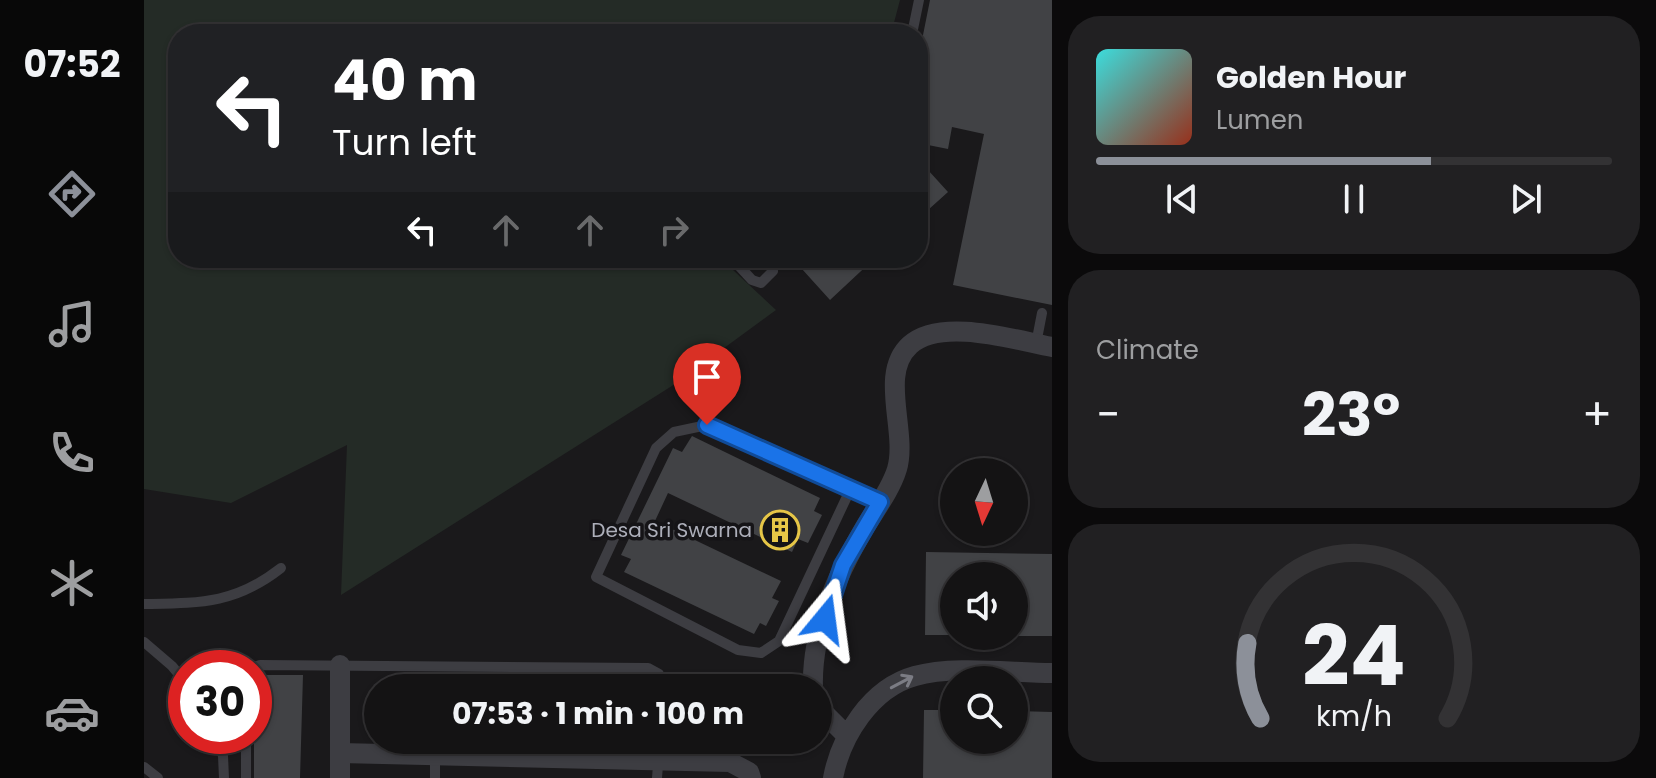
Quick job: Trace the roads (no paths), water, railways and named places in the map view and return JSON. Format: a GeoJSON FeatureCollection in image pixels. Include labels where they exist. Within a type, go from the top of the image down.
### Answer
{"type":"FeatureCollection","features":[{"type":"Feature","properties":{"kind":"street"},"geometry":{"type":"LineString","coordinates":[[816,674],[830,597],[843,565],[898,465],[897,365],[909,346],[928,333],[958,331],[1044,346]]}},
{"type":"Feature","properties":{"kind":"street"},"geometry":{"type":"LineString","coordinates":[[340,665],[340,778]]}},
{"type":"Feature","properties":{"kind":"street"},"geometry":{"type":"LineString","coordinates":[[833,778],[838,754],[847,736],[876,700],[896,684],[937,672],[1052,673]]}},
{"type":"Feature","properties":{"kind":"street"},"geometry":{"type":"LineString","coordinates":[[832,721],[847,736]]}},
{"type":"Feature","properties":{"kind":"street"},"geometry":{"type":"LineString","coordinates":[[340,753],[730,762],[749,772],[751,778]]}},
{"type":"Feature","properties":{"kind":"lane"},"geometry":{"type":"LineString","coordinates":[[914,24],[919,0]]}},
{"type":"Feature","properties":{"kind":"lane"},"geometry":{"type":"LineString","coordinates":[[741,268],[752,280],[761,283],[773,271],[772,268]]}},
{"type":"Feature","properties":{"kind":"lane"},"geometry":{"type":"LineString","coordinates":[[1042,313],[1044,346]]}},
{"type":"Feature","properties":{"kind":"lane"},"geometry":{"type":"LineString","coordinates":[[851,488],[779,641],[761,653],[738,650],[596,577],[656,448],[674,432],[717,426],[851,488],[880,502]]}},
{"type":"Feature","properties":{"kind":"lane"},"geometry":{"type":"LineString","coordinates":[[144,604],[221,600],[261,584],[281,568]]}},
{"type":"Feature","properties":{"kind":"lane"},"geometry":{"type":"LineString","coordinates":[[144,642],[168,663]]}},
{"type":"Feature","properties":{"kind":"lane"},"geometry":{"type":"LineString","coordinates":[[272,665],[648,668],[659,674]]}},
{"type":"Feature","properties":{"kind":"lane"},"geometry":{"type":"LineString","coordinates":[[222,754],[224,778]]}},
{"type":"Feature","properties":{"kind":"lane"},"geometry":{"type":"LineString","coordinates":[[246,754],[246,778]]}},
{"type":"Feature","properties":{"kind":"lane"},"geometry":{"type":"LineString","coordinates":[[435,755],[435,778]]}},
{"type":"Feature","properties":{"kind":"lane"},"geometry":{"type":"LineString","coordinates":[[144,767],[158,778]]}},
{"type":"Feature","properties":{"kind":"place","name":"Desa Sri Swarna"},"geometry":{"type":"Point","coordinates":[780,530]}}]}
